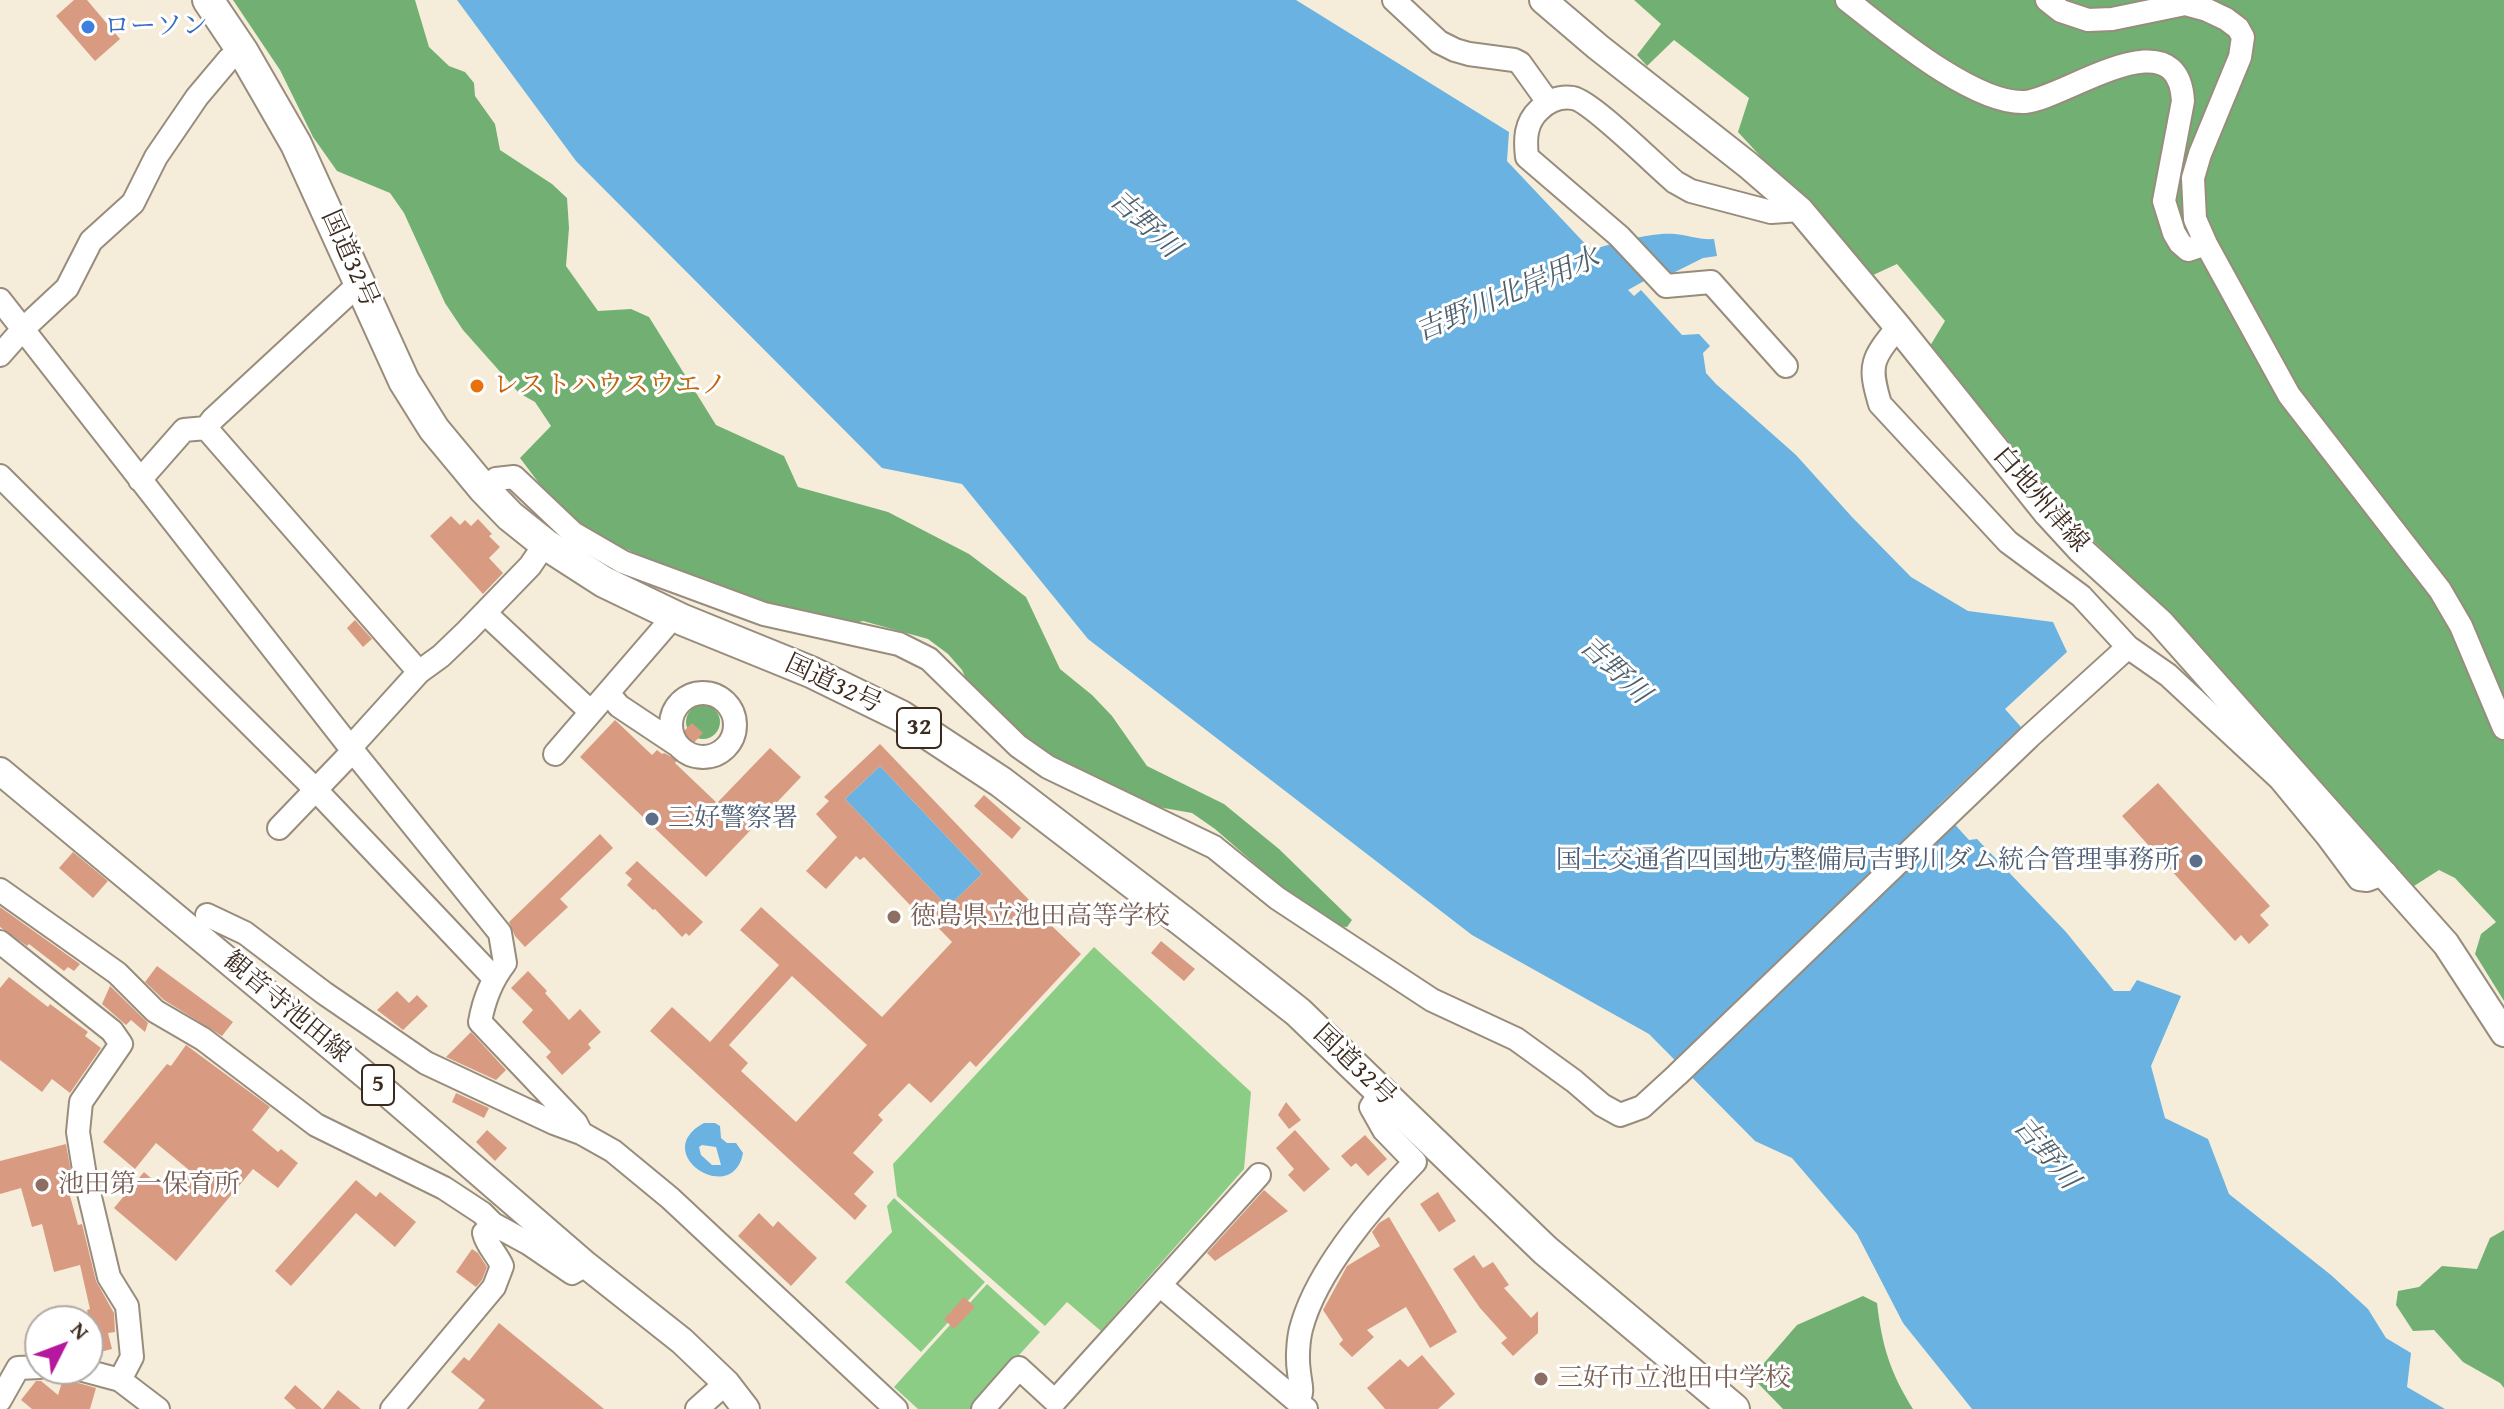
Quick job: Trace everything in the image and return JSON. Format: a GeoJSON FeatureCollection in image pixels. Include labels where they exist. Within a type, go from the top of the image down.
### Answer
{"type":"FeatureCollection","features":[{"type":"Feature","properties":{"kind":"highway","name":"国道32号"},"geometry":{"type":"LineString","coordinates":[[208,0],[243,52],[296,144],[404,381],[434,429],[510,516],[545,544],[604,582],[811,672],[901,716],[1001,782],[1298,1012],[1545,1250],[1734,1409]]}},
{"type":"Feature","properties":{"kind":"main road","name":"白地州津線"},"geometry":{"type":"LineString","coordinates":[[1543,0],[1800,210],[2047,513],[2081,550],[2160,622],[2386,873],[2446,944],[2504,1033]]}},
{"type":"Feature","properties":{"kind":"main road","name":"観音寺池田線"},"geometry":{"type":"LineString","coordinates":[[0,771],[387,1093],[586,1265],[682,1341],[726,1383],[746,1409]]}},
{"type":"Feature","properties":{"kind":"street"},"geometry":{"type":"LineString","coordinates":[[1394,0],[1439,42],[1469,54],[1520,63],[1548,102]]}},
{"type":"Feature","properties":{"kind":"street"},"geometry":{"type":"LineString","coordinates":[[1847,0],[1934,66],[2007,102],[2029,102],[2122,65],[2146,60],[2161,64],[2174,73],[2182,86],[2183,101],[2164,201],[2180,243],[2188,250],[2206,244]]}},
{"type":"Feature","properties":{"kind":"street"},"geometry":{"type":"LineString","coordinates":[[2047,0],[2075,17],[2100,20],[2185,4],[2207,10],[2238,28],[2244,45],[2193,178],[2195,219],[2289,395],[2440,590],[2461,626],[2504,728]]}},
{"type":"Feature","properties":{"kind":"street"},"geometry":{"type":"LineString","coordinates":[[0,355],[67,288],[91,241],[133,203],[156,157],[197,97],[229,59],[243,52]]}},
{"type":"Feature","properties":{"kind":"street"},"geometry":{"type":"LineString","coordinates":[[1786,366],[1711,282],[1666,286],[1619,236],[1527,157],[1525,135],[1534,114],[1548,102],[1571,98],[1581,101],[1675,182],[1691,191],[1771,212],[1800,210]]}},
{"type":"Feature","properties":{"kind":"street"},"geometry":{"type":"LineString","coordinates":[[140,480],[184,430],[206,428],[360,283]]}},
{"type":"Feature","properties":{"kind":"street"},"geometry":{"type":"LineString","coordinates":[[0,300],[500,933],[505,963],[493,977],[480,1022],[576,1123],[581,1133]]}},
{"type":"Feature","properties":{"kind":"street"},"geometry":{"type":"LineString","coordinates":[[1898,327],[1880,349],[1871,374],[1880,404],[2008,542],[2081,596],[2128,647],[2168,675],[2280,779],[2359,879],[2367,880],[2386,873]]}},
{"type":"Feature","properties":{"kind":"street"},"geometry":{"type":"LineString","coordinates":[[206,428],[419,672]]}},
{"type":"Feature","properties":{"kind":"street"},"geometry":{"type":"LineString","coordinates":[[0,476],[315,789],[493,977]]}},
{"type":"Feature","properties":{"kind":"street"},"geometry":{"type":"LineString","coordinates":[[483,488],[496,479],[514,477],[573,533],[623,562],[764,614],[899,644],[929,659],[1018,746],[1048,767],[1214,847],[1277,898],[1330,933],[1432,1000],[1516,1039],[1613,1113],[1620,1115],[1642,1107],[1677,1075],[2029,737],[2128,647]]}},
{"type":"Feature","properties":{"kind":"street"},"geometry":{"type":"LineString","coordinates":[[279,828],[419,672],[441,656],[485,613],[530,566],[545,544]]}},
{"type":"Feature","properties":{"kind":"street"},"geometry":{"type":"LineString","coordinates":[[485,613],[591,712]]}},
{"type":"Feature","properties":{"kind":"street"},"geometry":{"type":"LineString","coordinates":[[555,754],[675,615]]}},
{"type":"Feature","properties":{"kind":"street"},"geometry":{"type":"LineString","coordinates":[[608,693],[619,706],[676,744]]}},
{"type":"Feature","properties":{"kind":"street"},"geometry":{"type":"LineString","coordinates":[[0,890],[117,973],[155,1011],[203,1039],[316,1125],[444,1188],[493,1224],[572,1273],[586,1265]]}},
{"type":"Feature","properties":{"kind":"street"},"geometry":{"type":"LineString","coordinates":[[207,915],[245,933],[324,993],[426,1063],[581,1133],[613,1151],[670,1198],[896,1409]]}},
{"type":"Feature","properties":{"kind":"street"},"geometry":{"type":"LineString","coordinates":[[0,942],[112,1031],[121,1044],[81,1102],[78,1132],[109,1277],[127,1306],[132,1357],[120,1380]]}},
{"type":"Feature","properties":{"kind":"street"},"geometry":{"type":"LineString","coordinates":[[1302,1405],[1298,1370],[1301,1330],[1318,1287],[1387,1190],[1415,1162],[1384,1130],[1371,1107],[1381,1092]]}},
{"type":"Feature","properties":{"kind":"street"},"geometry":{"type":"LineString","coordinates":[[983,1409],[1019,1368],[1055,1401],[1259,1175]]}},
{"type":"Feature","properties":{"kind":"street"},"geometry":{"type":"LineString","coordinates":[[392,1409],[494,1287],[502,1266],[496,1253],[486,1243],[484,1233],[493,1224]]}},
{"type":"Feature","properties":{"kind":"street"},"geometry":{"type":"LineString","coordinates":[[1161,1286],[1302,1405]]}},
{"type":"Feature","properties":{"kind":"street"},"geometry":{"type":"LineString","coordinates":[[0,1400],[18,1368],[24,1368]]}},
{"type":"Feature","properties":{"kind":"street"},"geometry":{"type":"LineString","coordinates":[[104,1376],[120,1380],[158,1409]]}},
{"type":"Feature","properties":{"kind":"street"},"geometry":{"type":"LineString","coordinates":[[697,1409],[726,1383]]}},
{"type":"Feature","properties":{"kind":"green space"},"geometry":{"type":"Polygon","coordinates":[[[233,0],[415,0],[429,47],[449,66],[465,72],[474,83],[475,96],[495,124],[500,150],[552,184],[567,198],[569,228],[566,266],[598,311],[631,309],[649,317],[716,425],[784,456],[798,487],[888,512],[969,554],[1026,597],[1060,669],[1112,716],[1147,766],[1224,804],[1279,849],[1352,920],[1347,927],[1336,926],[1302,905],[1215,829],[1192,813],[1158,807],[1061,762],[1013,731],[967,681],[948,654],[928,639],[863,621],[847,625],[758,606],[589,533],[554,503],[520,458],[551,426],[535,402],[519,393],[463,330],[445,303],[404,213],[390,193],[337,171],[313,137],[280,70],[233,0]]]}},
{"type":"Feature","properties":{"kind":"green space"},"geometry":{"type":"Polygon","coordinates":[[[1634,0],[2504,0],[2504,1001],[2475,954],[2481,934],[2496,922],[2455,878],[2439,870],[2414,886],[2185,629],[2081,529],[1930,346],[1945,321],[1897,264],[1871,276],[1738,132],[1749,98],[1674,40],[1647,66],[1637,55],[1661,24],[1634,0]]]}},
{"type":"Feature","properties":{"kind":"green space"},"geometry":{"type":"Polygon","coordinates":[[[703,705],[715,710],[720,722],[715,734],[703,739],[691,734],[686,722],[691,710],[703,705]]]}},
{"type":"Feature","properties":{"kind":"green space"},"geometry":{"type":"Polygon","coordinates":[[[1094,947],[1251,1092],[1244,1169],[1101,1331],[1067,1302],[1045,1326],[897,1196],[893,1164],[1094,947]]]}},
{"type":"Feature","properties":{"kind":"green space"},"geometry":{"type":"Polygon","coordinates":[[[894,1198],[985,1282],[921,1352],[845,1282],[892,1232],[887,1206],[894,1198]]]}},
{"type":"Feature","properties":{"kind":"green space"},"geometry":{"type":"Polygon","coordinates":[[[2504,1230],[2504,1388],[2463,1362],[2434,1330],[2413,1331],[2396,1305],[2398,1291],[2419,1287],[2442,1266],[2477,1269],[2490,1238],[2504,1230]]]}},
{"type":"Feature","properties":{"kind":"green space"},"geometry":{"type":"Polygon","coordinates":[[[987,1284],[1040,1332],[970,1409],[918,1409],[894,1387],[987,1284]]]}},
{"type":"Feature","properties":{"kind":"green space"},"geometry":{"type":"Polygon","coordinates":[[[1863,1296],[1877,1303],[1888,1358],[1913,1409],[1783,1409],[1752,1377],[1797,1325],[1863,1296]]]}},
{"type":"Feature","properties":{"kind":"water"},"geometry":{"type":"Polygon","coordinates":[[[457,0],[1296,0],[1509,132],[1507,161],[1591,250],[1655,235],[1714,239],[1717,256],[1703,258],[1667,276],[1662,271],[1628,290],[1634,296],[1641,290],[1682,335],[1699,334],[1710,346],[1703,353],[1706,373],[1796,455],[1911,577],[1968,611],[2053,622],[2067,652],[2005,709],[2021,727],[1938,806],[1969,840],[1977,839],[2066,932],[2114,991],[2130,991],[2137,980],[2181,996],[2151,1066],[2165,1118],[2208,1139],[2229,1194],[2331,1275],[2368,1309],[2386,1338],[2411,1353],[2407,1387],[2445,1409],[1972,1409],[1903,1323],[1857,1234],[1792,1158],[1755,1141],[1649,1034],[1472,935],[1088,639],[962,484],[882,468],[576,161],[457,0]]]}},
{"type":"Feature","properties":{"kind":"water"},"geometry":{"type":"Polygon","coordinates":[[[880,766],[982,874],[948,907],[845,799],[880,766]]]}},
{"type":"Feature","properties":{"kind":"water"},"geometry":{"type":"Polygon","coordinates":[[[704,1123],[720,1126],[721,1138],[727,1143],[736,1143],[743,1153],[736,1169],[725,1176],[712,1176],[699,1170],[689,1160],[685,1148],[689,1135],[704,1123]],[[699,1147],[701,1155],[712,1165],[721,1165],[716,1147],[699,1147]]]}},
{"type":"Feature","properties":{"kind":"building","name":"ローソン"},"geometry":{"type":"Polygon","coordinates":[[[74,0],[87,0],[120,39],[95,61],[56,16],[74,0]]]}},
{"type":"Feature","properties":{"kind":"building"},"geometry":{"type":"Polygon","coordinates":[[[451,516],[460,525],[465,520],[471,526],[478,519],[500,547],[489,558],[503,573],[483,594],[430,536],[451,516]]]}},
{"type":"Feature","properties":{"kind":"building"},"geometry":{"type":"Polygon","coordinates":[[[355,620],[372,639],[363,647],[347,628],[355,620]]]}},
{"type":"Feature","properties":{"kind":"building"},"geometry":{"type":"Polygon","coordinates":[[[615,720],[652,755],[657,750],[674,758],[680,757],[675,763],[717,803],[770,748],[801,777],[706,877],[580,757],[615,720]]]}},
{"type":"Feature","properties":{"kind":"building"},"geometry":{"type":"Polygon","coordinates":[[[692,723],[703,733],[689,748],[689,739],[683,732],[692,723]]]}},
{"type":"Feature","properties":{"kind":"building"},"geometry":{"type":"Polygon","coordinates":[[[880,744],[1030,901],[1028,903],[1081,954],[976,1067],[970,1061],[931,1103],[909,1083],[878,1115],[883,1120],[853,1153],[874,1172],[854,1194],[867,1206],[855,1220],[650,1031],[672,1007],[710,1042],[779,965],[740,930],[761,907],[882,1017],[952,942],[913,902],[910,905],[864,857],[860,860],[856,856],[826,889],[806,871],[837,837],[816,814],[829,801],[824,797],[880,744]],[[880,766],[845,799],[948,907],[982,874],[880,766]],[[792,976],[729,1045],[748,1063],[741,1071],[796,1122],[867,1045],[792,976]]]}},
{"type":"Feature","properties":{"kind":"building","name":"国土交通省四国地方整備局吉野川ダム統合管理事務所"},"geometry":{"type":"Polygon","coordinates":[[[2158,783],[2270,906],[2260,915],[2269,925],[2249,944],[2241,935],[2235,941],[2122,816],[2158,783]]]}},
{"type":"Feature","properties":{"kind":"building"},"geometry":{"type":"Polygon","coordinates":[[[984,795],[1021,828],[1012,839],[974,806],[984,795]]]}},
{"type":"Feature","properties":{"kind":"building"},"geometry":{"type":"Polygon","coordinates":[[[600,834],[613,848],[560,899],[568,907],[525,947],[515,936],[509,922],[600,834]]]}},
{"type":"Feature","properties":{"kind":"building"},"geometry":{"type":"Polygon","coordinates":[[[73,852],[108,881],[93,898],[59,868],[73,852]]]}},
{"type":"Feature","properties":{"kind":"building"},"geometry":{"type":"Polygon","coordinates":[[[637,861],[703,922],[689,936],[686,933],[682,937],[627,885],[632,879],[625,873],[637,861]]]}},
{"type":"Feature","properties":{"kind":"building"},"geometry":{"type":"Polygon","coordinates":[[[0,907],[80,964],[74,971],[68,967],[64,971],[29,944],[27,946],[0,927],[0,907]]]}},
{"type":"Feature","properties":{"kind":"building"},"geometry":{"type":"Polygon","coordinates":[[[1161,941],[1195,969],[1184,981],[1151,953],[1161,941]]]}},
{"type":"Feature","properties":{"kind":"building"},"geometry":{"type":"Polygon","coordinates":[[[157,966],[233,1022],[222,1036],[164,1000],[145,982],[157,966]]]}},
{"type":"Feature","properties":{"kind":"building"},"geometry":{"type":"Polygon","coordinates":[[[528,971],[569,1020],[580,1009],[601,1032],[588,1044],[591,1048],[562,1075],[546,1057],[551,1052],[522,1022],[533,1010],[511,988],[528,971]]]}},
{"type":"Feature","properties":{"kind":"building"},"geometry":{"type":"Polygon","coordinates":[[[9,977],[88,1032],[85,1036],[101,1048],[70,1093],[52,1079],[42,1092],[0,1060],[0,988],[9,977]]]}},
{"type":"Feature","properties":{"kind":"building"},"geometry":{"type":"Polygon","coordinates":[[[110,986],[148,1023],[145,1032],[131,1020],[126,1025],[102,1004],[110,986]]]}},
{"type":"Feature","properties":{"kind":"building"},"geometry":{"type":"Polygon","coordinates":[[[397,991],[409,1003],[417,995],[428,1006],[403,1030],[377,1010],[397,991]]]}},
{"type":"Feature","properties":{"kind":"building"},"geometry":{"type":"Polygon","coordinates":[[[471,1032],[506,1070],[496,1080],[446,1057],[471,1032]]]}},
{"type":"Feature","properties":{"kind":"building"},"geometry":{"type":"Polygon","coordinates":[[[186,1045],[270,1107],[252,1130],[278,1152],[281,1149],[298,1163],[278,1188],[253,1169],[176,1261],[114,1208],[144,1172],[169,1194],[189,1170],[156,1143],[135,1169],[103,1142],[186,1045]]]}},
{"type":"Feature","properties":{"kind":"building"},"geometry":{"type":"Polygon","coordinates":[[[456,1093],[489,1108],[484,1118],[452,1102],[456,1093]]]}},
{"type":"Feature","properties":{"kind":"building"},"geometry":{"type":"Polygon","coordinates":[[[1286,1102],[1301,1120],[1289,1129],[1278,1115],[1286,1102]]]}},
{"type":"Feature","properties":{"kind":"building"},"geometry":{"type":"Polygon","coordinates":[[[487,1130],[507,1148],[495,1161],[476,1142],[487,1130]]]}},
{"type":"Feature","properties":{"kind":"building"},"geometry":{"type":"Polygon","coordinates":[[[1295,1130],[1330,1169],[1304,1192],[1288,1175],[1294,1169],[1276,1148],[1295,1130]]]}},
{"type":"Feature","properties":{"kind":"building"},"geometry":{"type":"Polygon","coordinates":[[[1365,1135],[1387,1159],[1368,1176],[1356,1163],[1351,1167],[1341,1156],[1365,1135]]]}},
{"type":"Feature","properties":{"kind":"building"},"geometry":{"type":"Polygon","coordinates":[[[66,1144],[75,1194],[70,1196],[78,1225],[82,1224],[96,1281],[114,1313],[115,1332],[108,1333],[112,1349],[104,1351],[104,1305],[89,1305],[80,1265],[54,1272],[42,1224],[32,1227],[21,1188],[0,1194],[0,1161],[66,1144]]]}},
{"type":"Feature","properties":{"kind":"building"},"geometry":{"type":"Polygon","coordinates":[[[356,1180],[376,1197],[380,1192],[416,1222],[395,1247],[356,1213],[291,1286],[275,1271],[356,1180]]]}},
{"type":"Feature","properties":{"kind":"building"},"geometry":{"type":"Polygon","coordinates":[[[1264,1190],[1288,1211],[1215,1261],[1207,1253],[1264,1190]]]}},
{"type":"Feature","properties":{"kind":"building"},"geometry":{"type":"Polygon","coordinates":[[[1438,1192],[1456,1221],[1439,1232],[1420,1204],[1438,1192]]]}},
{"type":"Feature","properties":{"kind":"building"},"geometry":{"type":"Polygon","coordinates":[[[759,1213],[773,1227],[778,1221],[817,1258],[791,1286],[738,1236],[759,1213]]]}},
{"type":"Feature","properties":{"kind":"building"},"geometry":{"type":"Polygon","coordinates":[[[1389,1217],[1457,1332],[1430,1348],[1406,1307],[1367,1330],[1374,1337],[1352,1357],[1339,1344],[1343,1340],[1323,1310],[1347,1266],[1380,1246],[1372,1232],[1389,1217]]]}},
{"type":"Feature","properties":{"kind":"building"},"geometry":{"type":"Polygon","coordinates":[[[472,1249],[487,1267],[476,1287],[456,1272],[472,1249]]]}},
{"type":"Feature","properties":{"kind":"building"},"geometry":{"type":"Polygon","coordinates":[[[1474,1255],[1483,1268],[1493,1262],[1509,1285],[1504,1288],[1531,1318],[1538,1311],[1538,1333],[1513,1356],[1501,1343],[1507,1338],[1480,1308],[1453,1269],[1474,1255]]]}},
{"type":"Feature","properties":{"kind":"building"},"geometry":{"type":"Polygon","coordinates":[[[964,1297],[975,1307],[954,1329],[944,1319],[964,1297]]]}},
{"type":"Feature","properties":{"kind":"building"},"geometry":{"type":"Polygon","coordinates":[[[499,1323],[604,1409],[478,1409],[485,1400],[451,1372],[464,1357],[469,1361],[499,1323]]]}},
{"type":"Feature","properties":{"kind":"building"},"geometry":{"type":"Polygon","coordinates":[[[1422,1355],[1455,1394],[1438,1409],[1385,1409],[1367,1388],[1400,1359],[1408,1367],[1422,1355]]]}},
{"type":"Feature","properties":{"kind":"building"},"geometry":{"type":"Polygon","coordinates":[[[33,1385],[46,1385],[58,1395],[61,1385],[96,1388],[90,1409],[32,1409],[21,1400],[33,1385]]]}},
{"type":"Feature","properties":{"kind":"building"},"geometry":{"type":"Polygon","coordinates":[[[295,1385],[322,1409],[296,1409],[284,1398],[295,1385]]]}},
{"type":"Feature","properties":{"kind":"building"},"geometry":{"type":"Polygon","coordinates":[[[338,1390],[361,1409],[323,1409],[338,1390]]]}},
{"type":"Feature","properties":{"kind":"place","name":"ローソン"},"geometry":{"type":"Point","coordinates":[88,27]}},
{"type":"Feature","properties":{"kind":"place","name":"レストハウスウエノ"},"geometry":{"type":"Point","coordinates":[477,386]}},
{"type":"Feature","properties":{"kind":"place","name":"三好警察署"},"geometry":{"type":"Point","coordinates":[652,819]}},
{"type":"Feature","properties":{"kind":"place","name":"国土交通省四国地方整備局吉野川ダム統合管理事務所"},"geometry":{"type":"Point","coordinates":[2196,861]}},
{"type":"Feature","properties":{"kind":"place","name":"徳島県立池田高等学校"},"geometry":{"type":"Point","coordinates":[894,917]}},
{"type":"Feature","properties":{"kind":"place","name":"池田第一保育所"},"geometry":{"type":"Point","coordinates":[42,1185]}},
{"type":"Feature","properties":{"kind":"place","name":"三好市立池田中学校"},"geometry":{"type":"Point","coordinates":[1541,1379]}},
{"type":"Feature","properties":{"kind":"water label","name":"吉野川"},"geometry":{"type":"Point","coordinates":[1144,225]}},
{"type":"Feature","properties":{"kind":"water label","name":"吉野川北岸用水"},"geometry":{"type":"Point","coordinates":[1508,296]}},
{"type":"Feature","properties":{"kind":"water label","name":"吉野川"},"geometry":{"type":"Point","coordinates":[1614,671]}},
{"type":"Feature","properties":{"kind":"water label","name":"吉野川"},"geometry":{"type":"Point","coordinates":[2045,1154]}}]}
